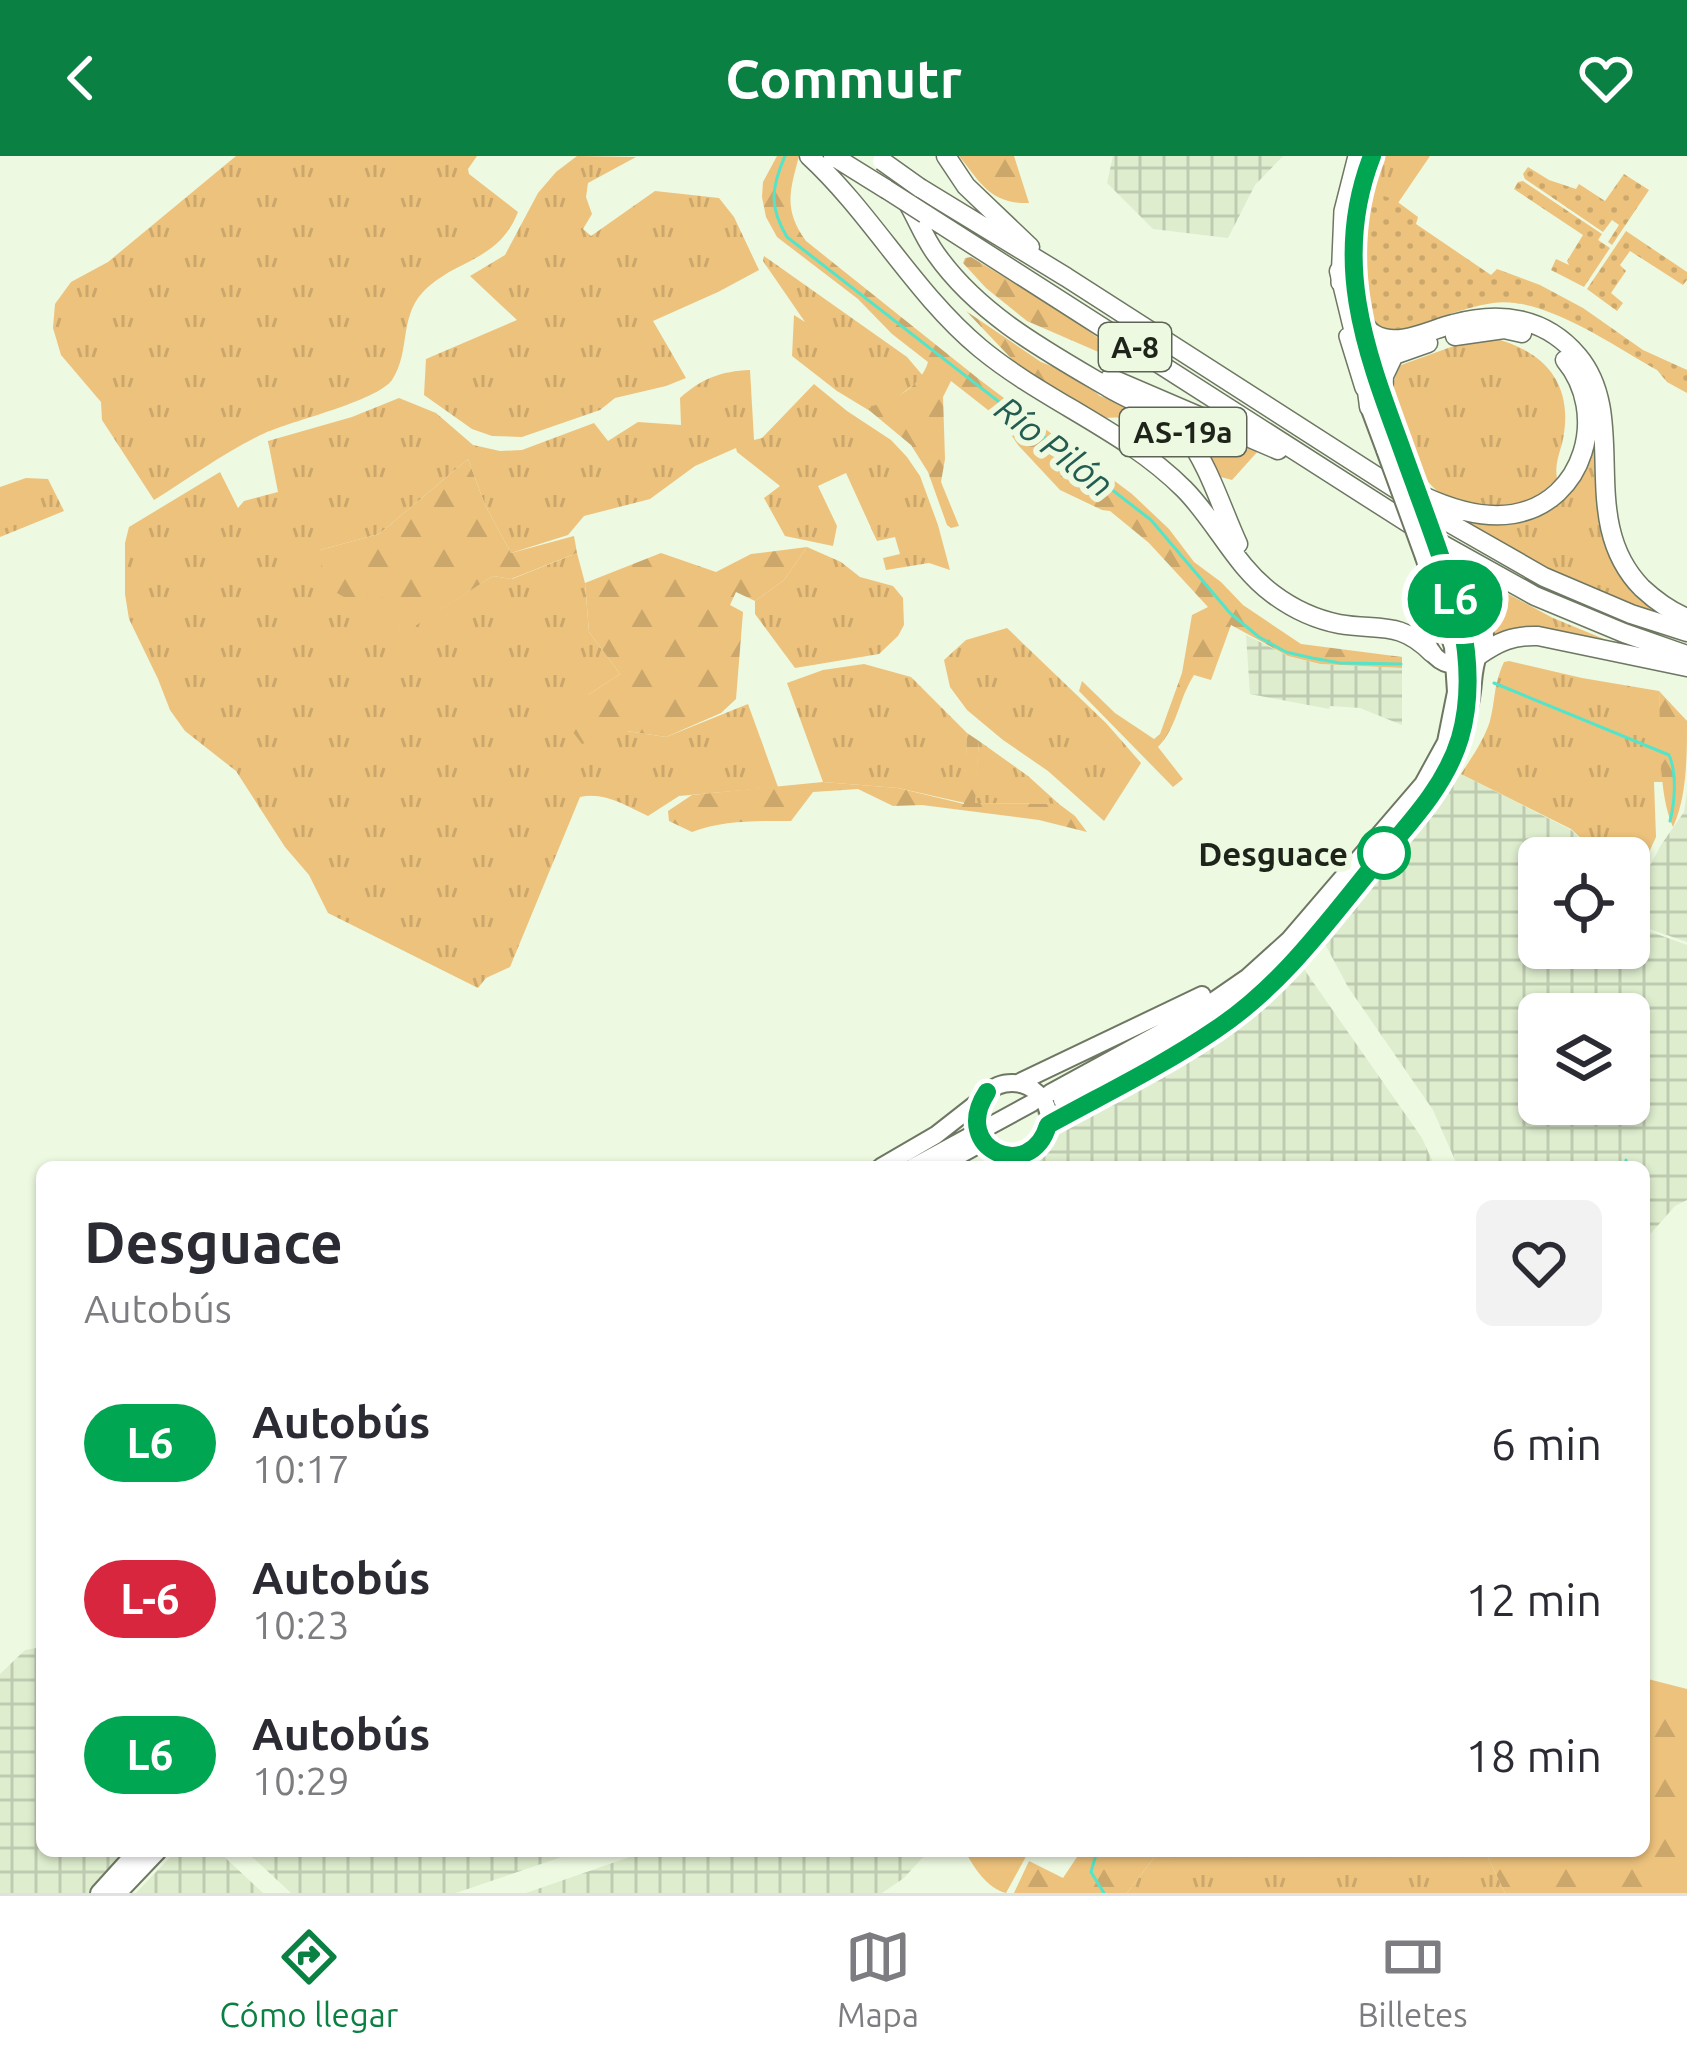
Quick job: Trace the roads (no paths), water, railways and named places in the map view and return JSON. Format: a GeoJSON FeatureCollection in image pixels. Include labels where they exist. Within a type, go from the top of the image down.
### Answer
{"type":"FeatureCollection","features":[{"type":"Feature","properties":{"kind":"highway"},"geometry":{"type":"LineString","coordinates":[[946,156],[966,186],[1066,277]]}},
{"type":"Feature","properties":{"kind":"highway","name":"A-8"},"geometry":{"type":"LineString","coordinates":[[882,158],[920,188],[1446,521],[1544,577],[1630,614],[1687,632]]}},
{"type":"Feature","properties":{"kind":"highway","name":"AS-19a"},"geometry":{"type":"LineString","coordinates":[[882,158],[934,252],[965,288],[1040,348],[1171,421],[1185,435],[1258,581]]}},
{"type":"Feature","properties":{"kind":"highway"},"geometry":{"type":"LineString","coordinates":[[821,160],[956,326],[1020,378],[1145,455],[1186,491],[1258,581],[1288,604],[1320,620],[1346,625],[1410,630],[1450,608],[1468,609],[1482,621],[1485,639],[1467,661]]}},
{"type":"Feature","properties":{"kind":"highway","name":"A-8"},"geometry":{"type":"LineString","coordinates":[[821,160],[886,189],[1438,542],[1534,596],[1687,655]]}},
{"type":"Feature","properties":{"kind":"highway"},"geometry":{"type":"LineString","coordinates":[[1339,271],[1357,345],[1369,358]]}},
{"type":"Feature","properties":{"kind":"highway"},"geometry":{"type":"LineString","coordinates":[[1356,302],[1373,333],[1408,338]]}},
{"type":"Feature","properties":{"kind":"highway"},"geometry":{"type":"LineString","coordinates":[[1450,608],[1447,575],[1408,468],[1365,371],[1380,346],[1490,316],[1542,327],[1569,346],[1590,374],[1601,410],[1605,508],[1619,554],[1653,598],[1687,619]]}},
{"type":"Feature","properties":{"kind":"highway"},"geometry":{"type":"LineString","coordinates":[[1369,358],[1448,337],[1504,329],[1539,339],[1562,356],[1577,376],[1587,405],[1588,436],[1579,464],[1562,490],[1533,508],[1515,514],[1467,512],[1375,476]]}},
{"type":"Feature","properties":{"kind":"highway"},"geometry":{"type":"LineString","coordinates":[[1040,348],[1225,425],[1344,481]]}},
{"type":"Feature","properties":{"kind":"highway"},"geometry":{"type":"LineString","coordinates":[[1053,1098],[1198,1026],[1254,989],[1434,793],[1447,771],[1455,733],[1469,706],[1474,666],[1467,661],[1450,608],[1426,563],[1385,450],[1376,403],[1394,355]]}},
{"type":"Feature","properties":{"kind":"highway"},"geometry":{"type":"LineString","coordinates":[[1410,630],[1432,599],[1426,563]]}},
{"type":"Feature","properties":{"kind":"highway"},"geometry":{"type":"LineString","coordinates":[[1410,630],[1442,662],[1467,661],[1517,635],[1687,667]]}},
{"type":"Feature","properties":{"kind":"highway"},"geometry":{"type":"LineString","coordinates":[[1433,654],[1448,690],[1455,733]]}},
{"type":"Feature","properties":{"kind":"highway"},"geometry":{"type":"LineString","coordinates":[[891,1161],[936,1135],[998,1085],[1018,1083],[1190,1003],[1328,907]]}},
{"type":"Feature","properties":{"kind":"highway"},"geometry":{"type":"LineString","coordinates":[[1039,1114],[1216,1030],[1268,989],[1301,955],[1328,907]]}},
{"type":"Feature","properties":{"kind":"highway"},"geometry":{"type":"LineString","coordinates":[[927,1161],[1048,1111],[1034,1090],[1018,1083]]}},
{"type":"Feature","properties":{"kind":"highway"},"geometry":{"type":"LineString","coordinates":[[982,1098],[976,1119],[979,1137],[991,1150],[1012,1157]]}},
{"type":"Feature","properties":{"kind":"highway"},"geometry":{"type":"LineString","coordinates":[[1002,1161],[1036,1148],[1043,1140],[1039,1114]]}},
{"type":"Feature","properties":{"kind":"highway"},"geometry":{"type":"LineString","coordinates":[[947,1161],[981,1137]]}},
{"type":"Feature","properties":{"kind":"highway"},"geometry":{"type":"LineString","coordinates":[[99,1893],[132,1857]]}},
{"type":"Feature","properties":{"kind":"highway"},"geometry":{"type":"LineString","coordinates":[[118,1893],[152,1857]]}},
{"type":"Feature","properties":{"kind":"main road"},"geometry":{"type":"LineString","coordinates":[[1356,156],[1342,211],[1339,271],[1343,318],[1376,403]]}},
{"type":"Feature","properties":{"kind":"main road"},"geometry":{"type":"LineString","coordinates":[[1369,358],[1352,266],[1354,218],[1372,156]]}},
{"type":"Feature","properties":{"kind":"waterway","name":"Río Pilón"},"geometry":{"type":"LineString","coordinates":[[785,156],[774,197],[787,237],[1151,520],[1230,613],[1259,637],[1286,652],[1312,658],[1401,664]]}},
{"type":"Feature","properties":{"kind":"waterway","name":"Río Pilón"},"geometry":{"type":"LineString","coordinates":[[1494,683],[1669,755],[1674,788],[1670,821]]}},
{"type":"Feature","properties":{"kind":"waterway","name":"Río Pilón"},"geometry":{"type":"LineString","coordinates":[[1095,1857],[1091,1872],[1104,1893]]}},
{"type":"Feature","properties":{"kind":"tunnel"},"geometry":{"type":"LineString","coordinates":[[1037,1113],[1056,1103]]}},
{"type":"Feature","properties":{"kind":"tunnel"},"geometry":{"type":"LineString","coordinates":[[976,1146],[992,1137]]}},
{"type":"Feature","properties":{"kind":"place","name":"Desguace"},"geometry":{"type":"Point","coordinates":[1384,853]}}]}
